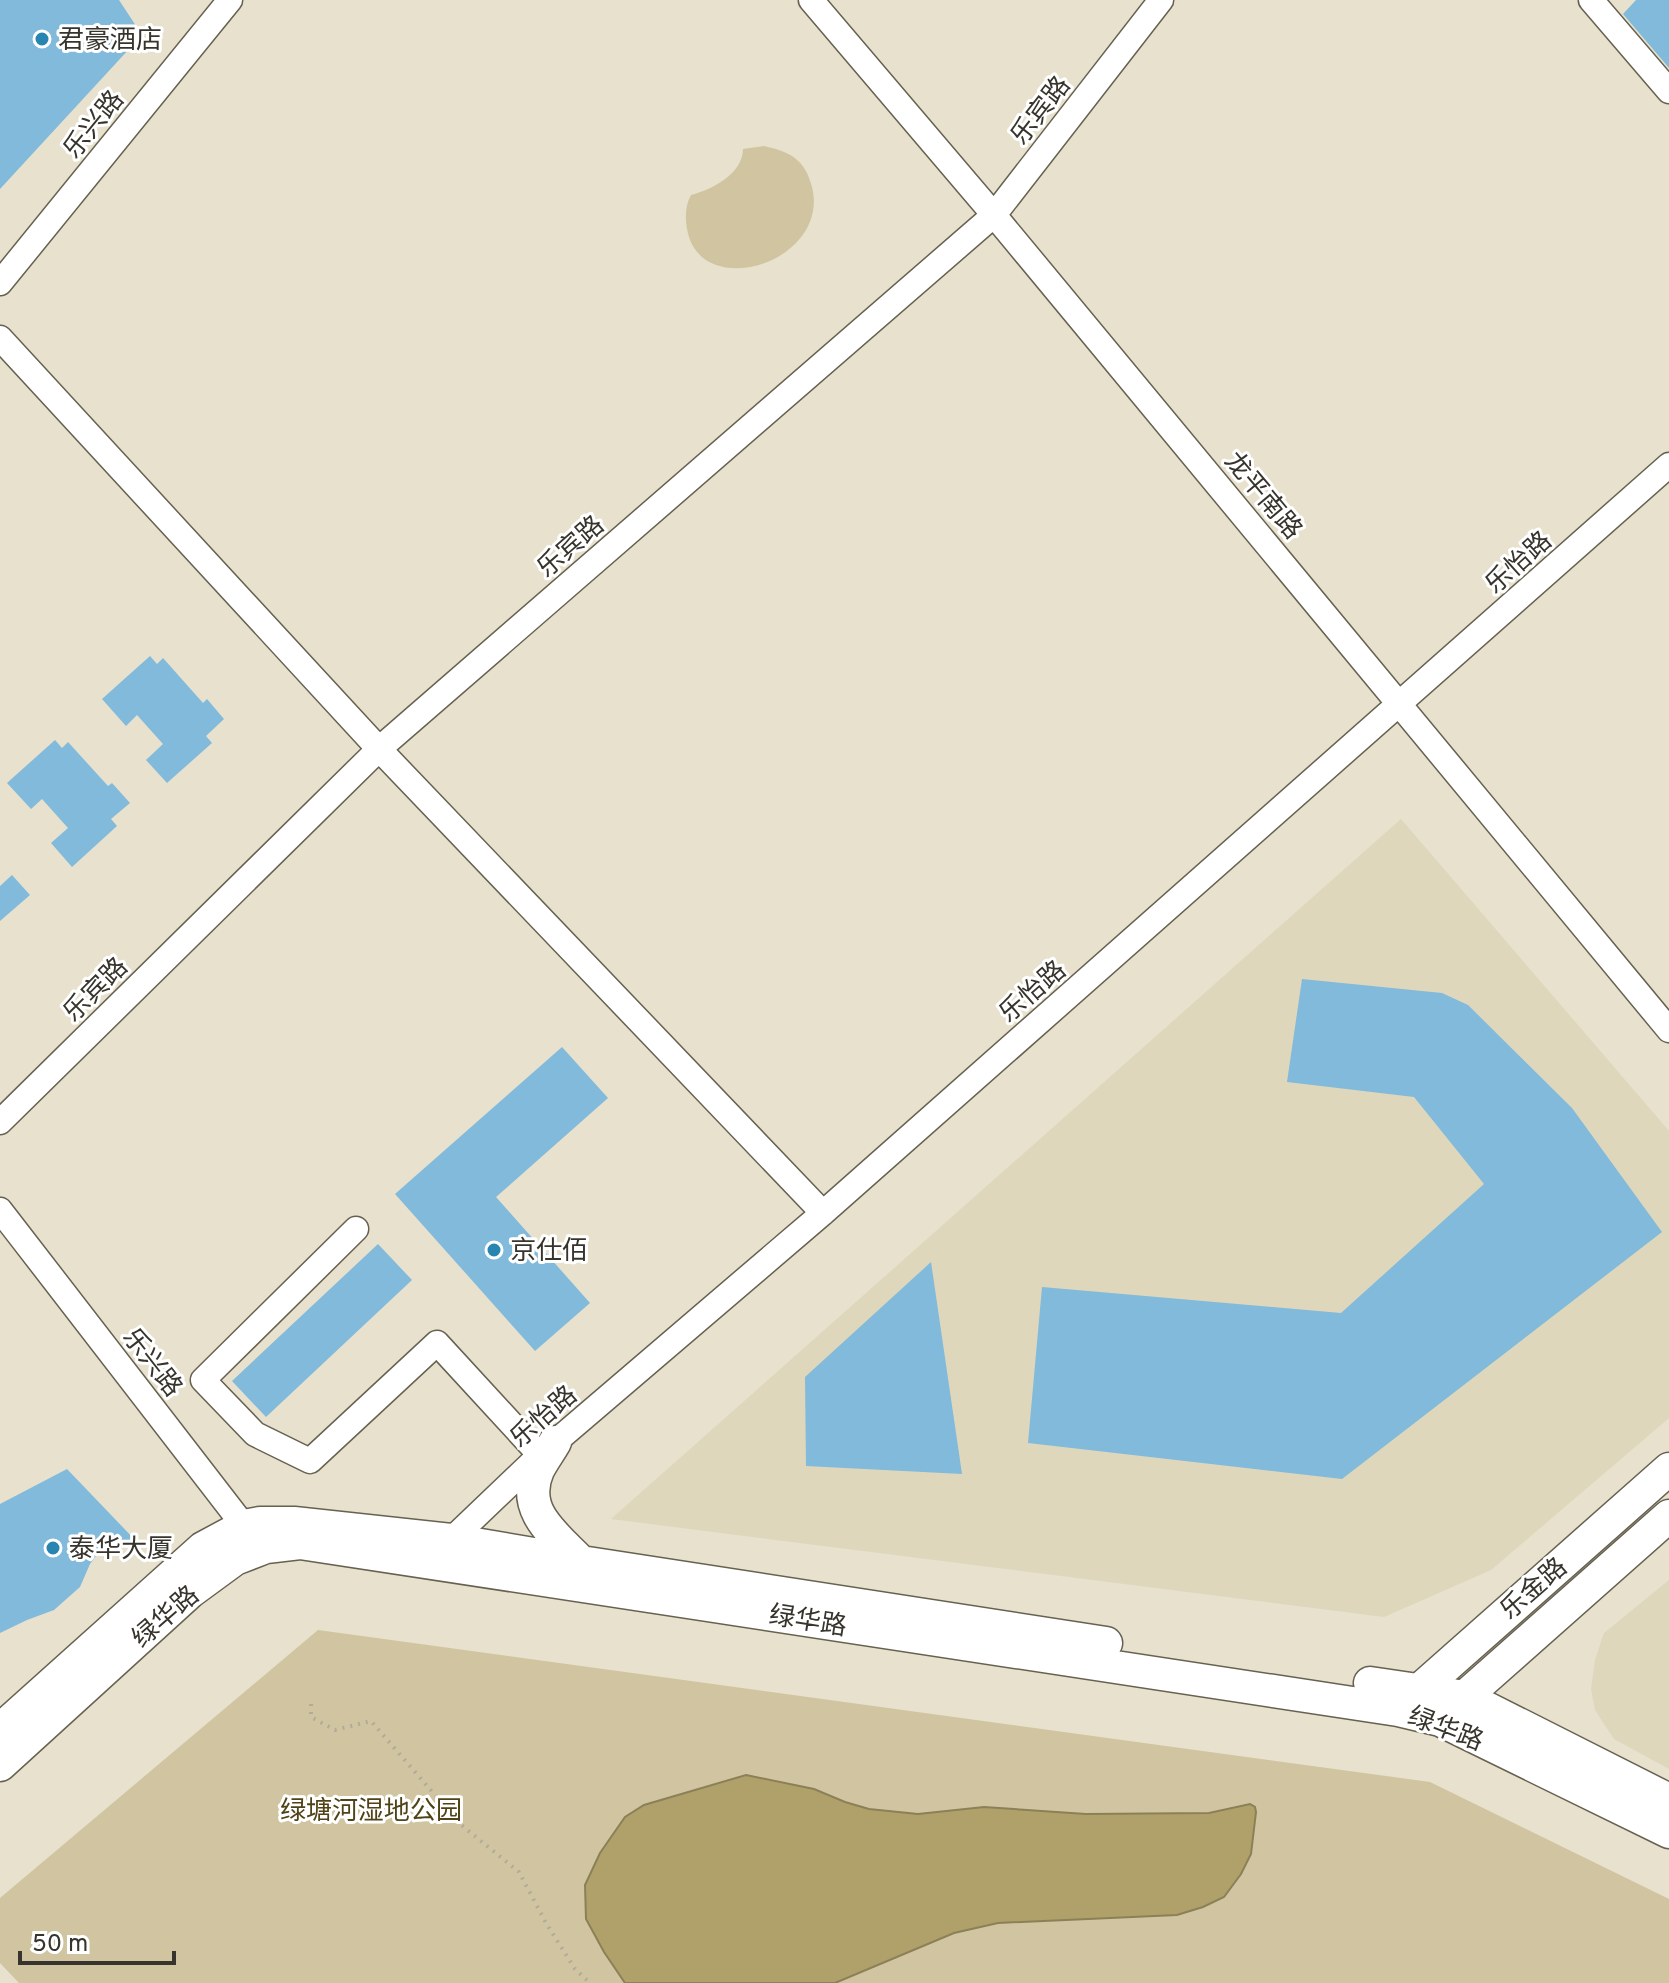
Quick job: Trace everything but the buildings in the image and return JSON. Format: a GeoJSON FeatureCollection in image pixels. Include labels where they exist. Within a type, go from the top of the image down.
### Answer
{"type":"FeatureCollection","features":[{"type":"Feature","properties":{"kind":"main road"},"geometry":{"type":"LineString","coordinates":[[547,1449],[537,1472],[532,1498],[537,1513],[581,1562]]}},
{"type":"Feature","properties":{"kind":"main road","name":"乐金路"},"geometry":{"type":"LineString","coordinates":[[1408,1700],[1669,1469]]}},
{"type":"Feature","properties":{"kind":"main road","name":"乐金路"},"geometry":{"type":"LineString","coordinates":[[1440,1720],[1669,1516]]}},
{"type":"Feature","properties":{"kind":"main road","name":"绿华路"},"geometry":{"type":"LineString","coordinates":[[0,1765],[190,1592],[235,1559],[260,1523],[294,1523],[448,1553],[1408,1700],[1465,1697],[1669,1800]]}},
{"type":"Feature","properties":{"kind":"main road","name":"绿华路"},"geometry":{"type":"LineString","coordinates":[[0,1730],[203,1548],[251,1538]]}},
{"type":"Feature","properties":{"kind":"main road","name":"绿华路"},"geometry":{"type":"LineString","coordinates":[[448,1553],[581,1562],[1408,1700],[1440,1720],[1669,1832]]}},
{"type":"Feature","properties":{"kind":"street","name":"乐兴路"},"geometry":{"type":"LineString","coordinates":[[0,283],[230,0]]}},
{"type":"Feature","properties":{"kind":"street","name":"龙平南路"},"geometry":{"type":"LineString","coordinates":[[811,0],[994,215],[1669,1030]]}},
{"type":"Feature","properties":{"kind":"street","name":"乐宾路"},"geometry":{"type":"LineString","coordinates":[[0,1122],[379,749],[994,215],[1161,0]]}},
{"type":"Feature","properties":{"kind":"street"},"geometry":{"type":"LineString","coordinates":[[1591,0],[1669,91]]}},
{"type":"Feature","properties":{"kind":"street"},"geometry":{"type":"LineString","coordinates":[[0,338],[379,749],[823,1213]]}},
{"type":"Feature","properties":{"kind":"street","name":"乐怡路"},"geometry":{"type":"LineString","coordinates":[[448,1553],[547,1449],[823,1213],[1669,465]]}},
{"type":"Feature","properties":{"kind":"street","name":"乐兴路"},"geometry":{"type":"LineString","coordinates":[[0,1210],[251,1538]]}},
{"type":"Feature","properties":{"kind":"street"},"geometry":{"type":"LineString","coordinates":[[356,1229],[203,1380],[255,1434],[310,1461],[437,1343],[547,1449]]}},
{"type":"Feature","properties":{"kind":"path"},"geometry":{"type":"LineString","coordinates":[[311,1704],[311,1717],[335,1730],[371,1721],[460,1824],[519,1872],[575,1969],[590,1983]]}},
{"type":"Feature","properties":{"kind":"shaded area"},"geometry":{"type":"Polygon","coordinates":[[[1401,819],[1669,1131],[1669,1418],[1491,1570],[1384,1617],[611,1519],[1401,819]]]}},
{"type":"Feature","properties":{"kind":"shaded area"},"geometry":{"type":"Polygon","coordinates":[[[1669,1580],[1669,1769],[1614,1739],[1595,1710],[1591,1689],[1595,1660],[1604,1633],[1669,1580]]]}},
{"type":"Feature","properties":{"kind":"shaded area"},"geometry":{"type":"Polygon","coordinates":[[[746,1775],[814,1789],[869,1809],[918,1814],[984,1807],[1086,1814],[1209,1813],[1250,1804],[1256,1812],[1251,1854],[1224,1897],[1177,1915],[998,1923],[954,1933],[835,1983],[625,1983],[586,1919],[585,1885],[600,1853],[625,1817],[644,1805],[746,1775]]]}},
{"type":"Feature","properties":{"kind":"green space"},"geometry":{"type":"Polygon","coordinates":[[[764,146],[789,154],[801,163],[812,187],[813,213],[803,234],[786,252],[765,263],[741,268],[719,266],[701,256],[689,237],[687,205],[691,195],[716,185],[732,173],[742,158],[743,149],[764,146]]]}},
{"type":"Feature","properties":{"kind":"green space","name":"绿塘河湿地公园"},"geometry":{"type":"Polygon","coordinates":[[[318,1630],[1430,1782],[1669,1899],[1669,1983],[19,1983],[0,1963],[0,1898],[318,1630]]]}},
{"type":"Feature","properties":{"kind":"place","name":"君豪酒店"},"geometry":{"type":"Point","coordinates":[42,39]}},
{"type":"Feature","properties":{"kind":"place","name":"京仕佰"},"geometry":{"type":"Point","coordinates":[494,1250]}},
{"type":"Feature","properties":{"kind":"place","name":"泰华大厦"},"geometry":{"type":"Point","coordinates":[53,1548]}}]}
